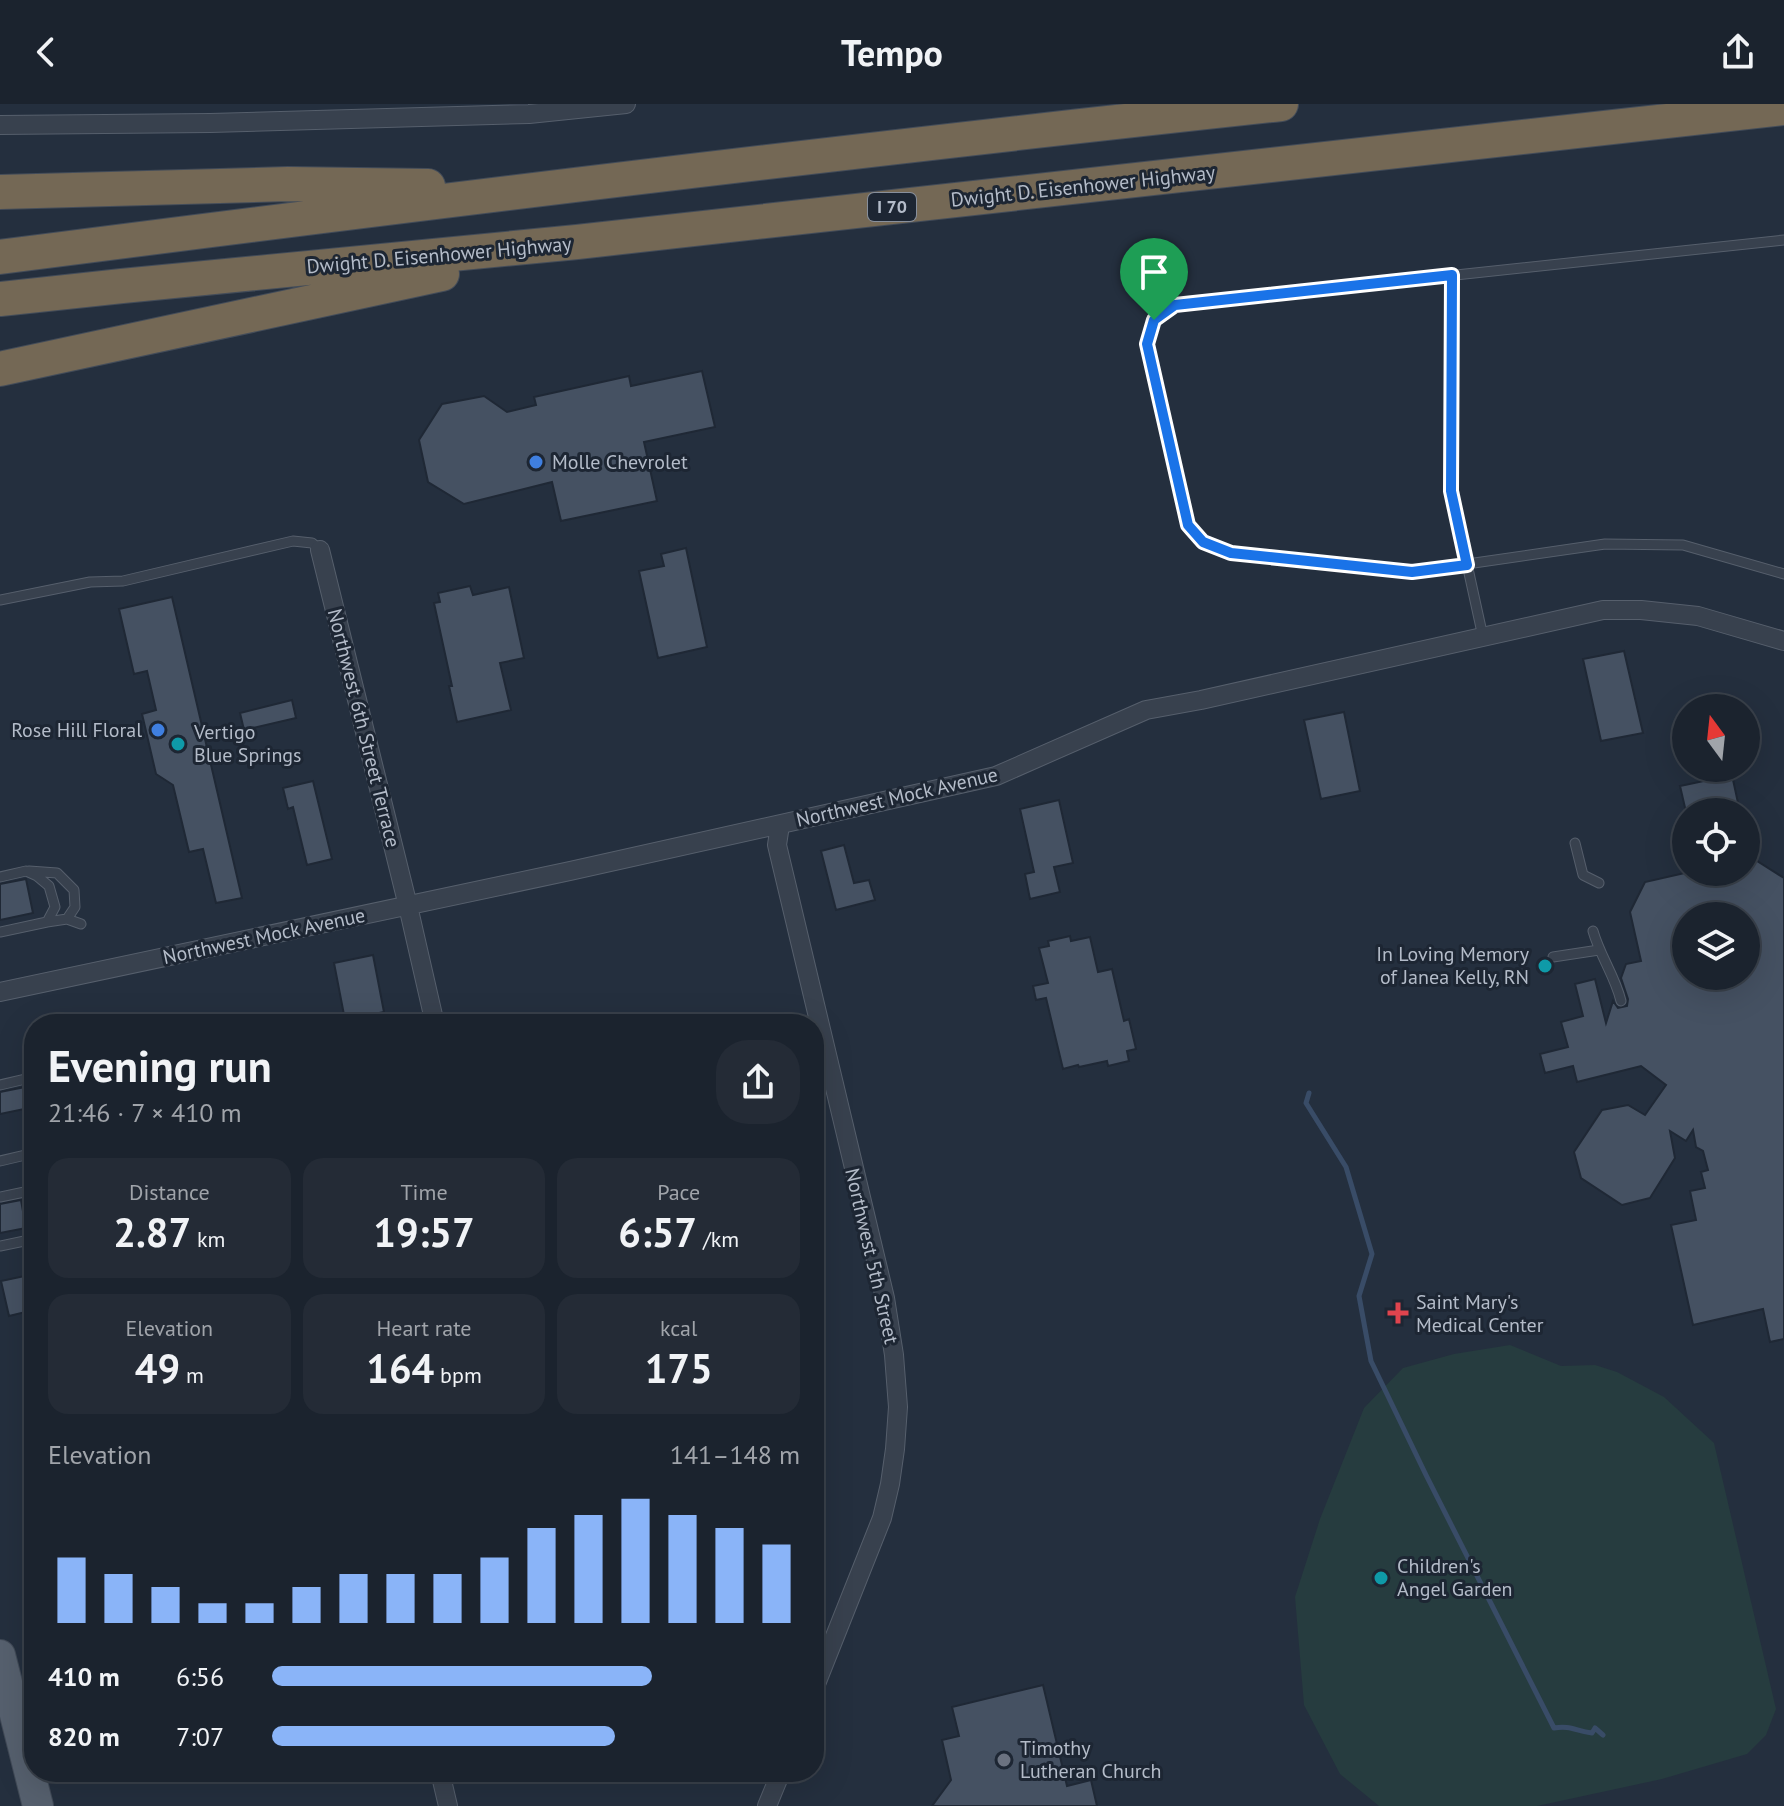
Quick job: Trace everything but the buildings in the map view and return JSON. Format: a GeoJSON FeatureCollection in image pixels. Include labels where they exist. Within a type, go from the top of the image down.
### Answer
{"type":"FeatureCollection","features":[{"type":"Feature","properties":{"kind":"highway"},"geometry":{"type":"LineString","coordinates":[[0,257],[311,217],[1281,104]]}},
{"type":"Feature","properties":{"kind":"highway","name":"Dwight D. Eisenhower Highway"},"geometry":{"type":"LineString","coordinates":[[0,299],[577,242],[1784,108]]}},
{"type":"Feature","properties":{"kind":"highway"},"geometry":{"type":"LineString","coordinates":[[0,192],[288,184],[569,187]]}},
{"type":"Feature","properties":{"kind":"highway"},"geometry":{"type":"LineString","coordinates":[[0,369],[577,242]]}},
{"type":"Feature","properties":{"kind":"main road"},"geometry":{"type":"LineString","coordinates":[[0,1655],[24,1750]]}},
{"type":"Feature","properties":{"kind":"main road"},"geometry":{"type":"LineString","coordinates":[[32,1782],[38,1806]]}},
{"type":"Feature","properties":{"kind":"street"},"geometry":{"type":"LineString","coordinates":[[0,125],[529,114],[626,104]]}},
{"type":"Feature","properties":{"kind":"street","name":"Northwest 6th Street Terrace"},"geometry":{"type":"LineString","coordinates":[[320,550],[433,1014]]}},
{"type":"Feature","properties":{"kind":"street","name":"Northwest Mock Avenue"},"geometry":{"type":"LineString","coordinates":[[0,992],[408,906],[996,776],[1146,710],[1603,610],[1698,616],[1784,641]]}},
{"type":"Feature","properties":{"kind":"street","name":"Northwest 5th Street"},"geometry":{"type":"LineString","coordinates":[[780,825],[777,845],[812,1014]]}},
{"type":"Feature","properties":{"kind":"street","name":"Northwest 5th Street"},"geometry":{"type":"LineString","coordinates":[[824,1067],[885,1298],[898,1407],[895,1449],[882,1518],[824,1664]]}},
{"type":"Feature","properties":{"kind":"street"},"geometry":{"type":"LineString","coordinates":[[442,1782],[448,1806]]}},
{"type":"Feature","properties":{"kind":"street"},"geometry":{"type":"LineString","coordinates":[[767,1806],[777,1782]]}},
{"type":"Feature","properties":{"kind":"lane"},"geometry":{"type":"LineString","coordinates":[[1784,240],[1175,305],[1154,320],[1147,344],[1188,525],[1203,542],[1231,553],[1412,572],[1605,544],[1683,545],[1784,574]]}},
{"type":"Feature","properties":{"kind":"lane"},"geometry":{"type":"LineString","coordinates":[[1452,275],[1451,491],[1483,637]]}},
{"type":"Feature","properties":{"kind":"lane"},"geometry":{"type":"LineString","coordinates":[[0,600],[90,582],[123,581],[293,541],[312,543],[320,550]]}},
{"type":"Feature","properties":{"kind":"lane"},"geometry":{"type":"LineString","coordinates":[[1575,843],[1583,875],[1599,883]]}},
{"type":"Feature","properties":{"kind":"lane"},"geometry":{"type":"LineString","coordinates":[[0,877],[36,870],[57,873],[74,890],[75,907],[67,919]]}},
{"type":"Feature","properties":{"kind":"lane"},"geometry":{"type":"LineString","coordinates":[[26,871],[49,886],[55,907],[47,922]]}},
{"type":"Feature","properties":{"kind":"lane"},"geometry":{"type":"LineString","coordinates":[[0,932],[67,919],[81,924]]}},
{"type":"Feature","properties":{"kind":"lane"},"geometry":{"type":"LineString","coordinates":[[1593,931],[1618,987],[1621,1001]]}},
{"type":"Feature","properties":{"kind":"lane"},"geometry":{"type":"LineString","coordinates":[[1553,957],[1599,950]]}},
{"type":"Feature","properties":{"kind":"lane"},"geometry":{"type":"LineString","coordinates":[[0,1085],[24,1079]]}},
{"type":"Feature","properties":{"kind":"lane"},"geometry":{"type":"LineString","coordinates":[[0,1161],[24,1155]]}},
{"type":"Feature","properties":{"kind":"lane"},"geometry":{"type":"LineString","coordinates":[[0,1197],[24,1192]]}},
{"type":"Feature","properties":{"kind":"lane"},"geometry":{"type":"LineString","coordinates":[[0,1246],[24,1241]]}},
{"type":"Feature","properties":{"kind":"green space"},"geometry":{"type":"Polygon","coordinates":[[[1510,1345],[1561,1366],[1595,1365],[1617,1372],[1664,1397],[1714,1443],[1776,1709],[1766,1735],[1747,1754],[1662,1779],[1537,1806],[1379,1806],[1340,1774],[1304,1705],[1295,1597],[1320,1519],[1364,1408],[1403,1368],[1454,1354],[1510,1345]]]}},
{"type":"Feature","properties":{"kind":"waterway"},"geometry":{"type":"LineString","coordinates":[[1309,1093],[1306,1103],[1346,1167],[1372,1254],[1359,1296],[1371,1361],[1554,1728],[1592,1733],[1595,1728],[1603,1735]]}},
{"type":"Feature","properties":{"kind":"place","name":"Molle Chevrolet"},"geometry":{"type":"Point","coordinates":[536,462]}},
{"type":"Feature","properties":{"kind":"place","name":"Rose Hill Floral"},"geometry":{"type":"Point","coordinates":[158,730]}},
{"type":"Feature","properties":{"kind":"place","name":"Vertigo Blue Springs"},"geometry":{"type":"Point","coordinates":[178,744]}},
{"type":"Feature","properties":{"kind":"place","name":"In Loving Memory of Janea Kelly, RN"},"geometry":{"type":"Point","coordinates":[1545,966]}},
{"type":"Feature","properties":{"kind":"place","name":"Saint Mary's Medical Center"},"geometry":{"type":"Point","coordinates":[1398,1313]}},
{"type":"Feature","properties":{"kind":"place","name":"Children's Angel Garden"},"geometry":{"type":"Point","coordinates":[1381,1578]}},
{"type":"Feature","properties":{"kind":"place","name":"Timothy Lutheran Church"},"geometry":{"type":"Point","coordinates":[1004,1760]}},
{"type":"Feature","properties":{"kind":"route"},"geometry":{"type":"LineString","coordinates":[[1452,275],[1451,491],[1467,565],[1412,572],[1231,553],[1203,542],[1188,525],[1147,344],[1154,320],[1175,305],[1452,275]]}}]}
